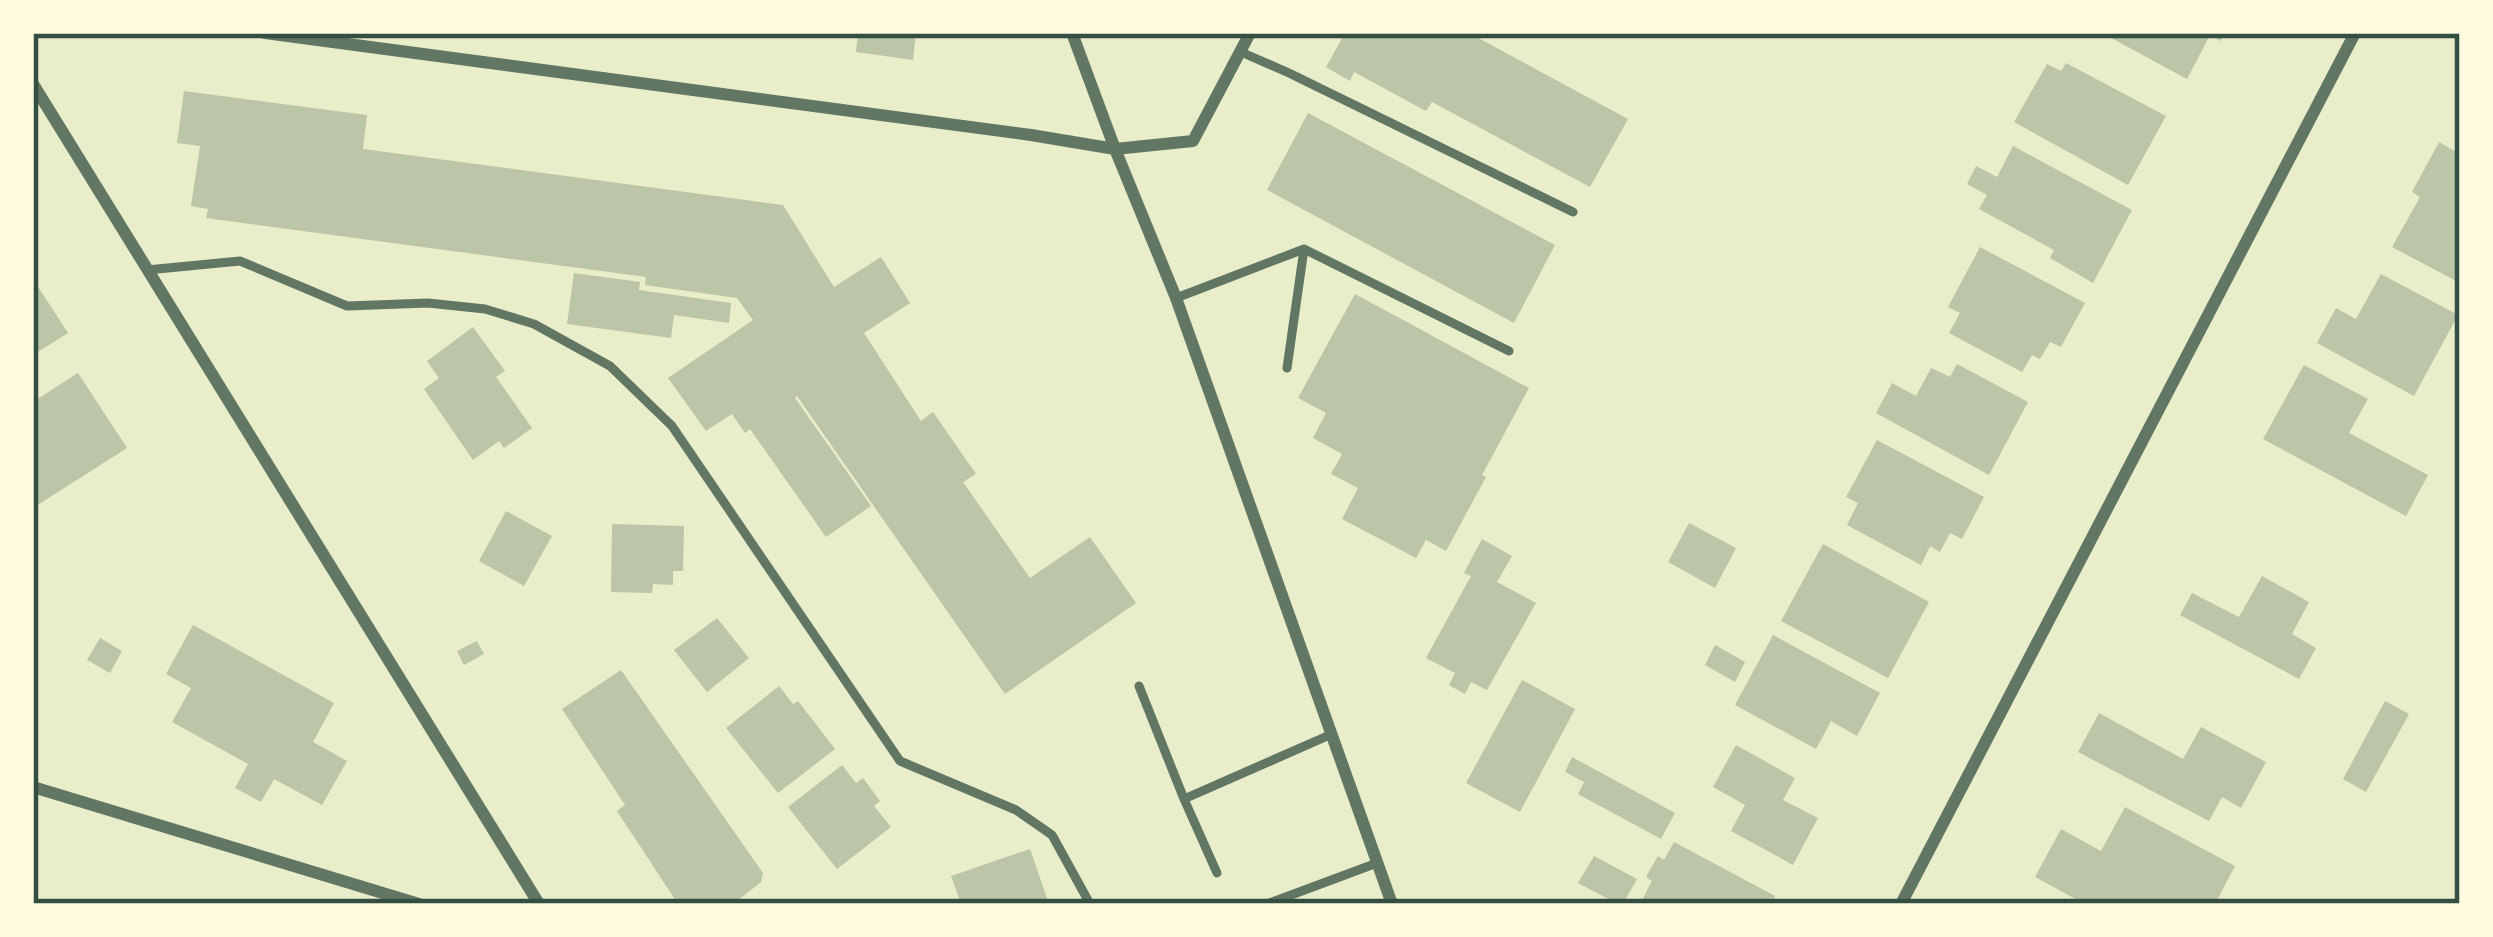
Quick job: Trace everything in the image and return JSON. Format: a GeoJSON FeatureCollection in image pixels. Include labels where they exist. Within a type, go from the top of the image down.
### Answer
{"type":"FeatureCollection","features":[{"type":"Feature","properties":{"kind":"street"},"geometry":{"type":"LineString","coordinates":[[265,33],[1115,149],[1192,141],[1250,33]]}},
{"type":"Feature","properties":{"kind":"street"},"geometry":{"type":"LineString","coordinates":[[1072,33],[1176,298],[1392,904]]}},
{"type":"Feature","properties":{"kind":"street"},"geometry":{"type":"LineString","coordinates":[[1901,904],[2355,33]]}},
{"type":"Feature","properties":{"kind":"street"},"geometry":{"type":"LineString","coordinates":[[33,84],[539,904]]}},
{"type":"Feature","properties":{"kind":"street"},"geometry":{"type":"LineString","coordinates":[[33,787],[419,904]]}},
{"type":"Feature","properties":{"kind":"lane"},"geometry":{"type":"LineString","coordinates":[[1241,52],[1573,212]]}},
{"type":"Feature","properties":{"kind":"lane"},"geometry":{"type":"LineString","coordinates":[[1176,298],[1304,249],[1509,351]]}},
{"type":"Feature","properties":{"kind":"lane"},"geometry":{"type":"LineString","coordinates":[[1287,368],[1304,249]]}},
{"type":"Feature","properties":{"kind":"lane"},"geometry":{"type":"LineString","coordinates":[[147,270],[240,261],[347,306],[428,303],[485,309],[535,324],[610,366],[672,425],[900,761],[1016,810],[1052,835],[1090,904]]}},
{"type":"Feature","properties":{"kind":"lane"},"geometry":{"type":"LineString","coordinates":[[1139,686],[1217,873]]}},
{"type":"Feature","properties":{"kind":"lane"},"geometry":{"type":"LineString","coordinates":[[1184,799],[1331,734]]}},
{"type":"Feature","properties":{"kind":"lane"},"geometry":{"type":"LineString","coordinates":[[1267,904],[1378,863]]}},
{"type":"Feature","properties":{"kind":"building"},"geometry":{"type":"Polygon","coordinates":[[[858,33],[916,33],[913,60],[856,52],[858,33]]]}},
{"type":"Feature","properties":{"kind":"building"},"geometry":{"type":"Polygon","coordinates":[[[1345,33],[1469,33],[1628,119],[1590,187],[1432,102],[1426,111],[1354,72],[1350,81],[1326,67],[1345,33]]]}},
{"type":"Feature","properties":{"kind":"building"},"geometry":{"type":"Polygon","coordinates":[[[2102,33],[2225,33],[2220,41],[2210,35],[2187,79],[2102,33]]]}},
{"type":"Feature","properties":{"kind":"building"},"geometry":{"type":"Polygon","coordinates":[[[2066,63],[2166,116],[2128,185],[2014,122],[2047,64],[2061,71],[2066,63]]]}},
{"type":"Feature","properties":{"kind":"building"},"geometry":{"type":"Polygon","coordinates":[[[184,91],[367,115],[363,149],[783,205],[834,287],[881,257],[910,303],[864,333],[921,421],[933,412],[976,474],[963,482],[1030,578],[1090,537],[1136,603],[1005,694],[797,396],[871,506],[826,537],[750,429],[745,433],[732,414],[706,431],[668,378],[753,320],[737,298],[645,285],[646,277],[206,218],[208,209],[191,206],[200,146],[177,143],[184,91]]]}},
{"type":"Feature","properties":{"kind":"building"},"geometry":{"type":"Polygon","coordinates":[[[1308,113],[1555,245],[1514,323],[1267,190],[1308,113]]]}},
{"type":"Feature","properties":{"kind":"building"},"geometry":{"type":"Polygon","coordinates":[[[2439,142],[2460,154],[2460,283],[2392,247],[2420,197],[2412,192],[2439,142]]]}},
{"type":"Feature","properties":{"kind":"building"},"geometry":{"type":"Polygon","coordinates":[[[2013,146],[2132,210],[2093,283],[2050,258],[2054,250],[1979,209],[1987,195],[1967,184],[1976,166],[1997,177],[2013,146]]]}},
{"type":"Feature","properties":{"kind":"building"},"geometry":{"type":"Polygon","coordinates":[[[1980,247],[2085,303],[2061,347],[2050,342],[2040,359],[2032,355],[2022,372],[1949,333],[1960,313],[1948,307],[1980,247]]]}},
{"type":"Feature","properties":{"kind":"building"},"geometry":{"type":"Polygon","coordinates":[[[574,273],[640,282],[639,290],[731,303],[729,323],[674,315],[671,338],[567,324],[574,273]]]}},
{"type":"Feature","properties":{"kind":"building"},"geometry":{"type":"Polygon","coordinates":[[[2381,274],[2458,315],[2414,396],[2317,343],[2336,308],[2356,319],[2381,274]]]}},
{"type":"Feature","properties":{"kind":"building"},"geometry":{"type":"Polygon","coordinates":[[[33,279],[68,333],[33,355],[33,279]]]}},
{"type":"Feature","properties":{"kind":"building"},"geometry":{"type":"Polygon","coordinates":[[[1355,294],[1529,388],[1446,551],[1426,540],[1416,558],[1342,519],[1358,488],[1331,474],[1342,454],[1313,438],[1326,413],[1298,398],[1355,294]]]}},
{"type":"Feature","properties":{"kind":"building"},"geometry":{"type":"Polygon","coordinates":[[[473,327],[505,371],[496,377],[532,428],[504,448],[499,441],[473,460],[424,389],[439,378],[427,361],[473,327]]]}},
{"type":"Feature","properties":{"kind":"building"},"geometry":{"type":"Polygon","coordinates":[[[1957,364],[2028,402],[1989,475],[1876,413],[1892,383],[1916,396],[1931,368],[1950,377],[1957,364]]]}},
{"type":"Feature","properties":{"kind":"building"},"geometry":{"type":"Polygon","coordinates":[[[2304,365],[2368,399],[2349,433],[2428,475],[2406,516],[2263,439],[2304,365]]]}},
{"type":"Feature","properties":{"kind":"building"},"geometry":{"type":"Polygon","coordinates":[[[78,373],[127,448],[33,508],[33,402],[78,373]]]}},
{"type":"Feature","properties":{"kind":"building"},"geometry":{"type":"Polygon","coordinates":[[[1877,440],[1984,497],[1962,539],[1950,533],[1940,552],[1930,546],[1921,565],[1847,525],[1858,503],[1846,497],[1877,440]]]}},
{"type":"Feature","properties":{"kind":"building"},"geometry":{"type":"Polygon","coordinates":[[[506,511],[552,536],[524,586],[479,561],[506,511]]]}},
{"type":"Feature","properties":{"kind":"building"},"geometry":{"type":"Polygon","coordinates":[[[1689,523],[1736,548],[1715,588],[1668,562],[1689,523]]]}},
{"type":"Feature","properties":{"kind":"building"},"geometry":{"type":"Polygon","coordinates":[[[612,524],[684,526],[683,571],[673,571],[673,585],[653,584],[652,593],[611,592],[612,524]]]}},
{"type":"Feature","properties":{"kind":"building"},"geometry":{"type":"Polygon","coordinates":[[[1482,539],[1512,556],[1497,582],[1536,603],[1487,690],[1471,682],[1465,694],[1449,685],[1455,673],[1426,658],[1471,576],[1464,573],[1482,539]]]}},
{"type":"Feature","properties":{"kind":"building"},"geometry":{"type":"Polygon","coordinates":[[[1823,544],[1929,602],[1888,678],[1781,621],[1823,544]]]}},
{"type":"Feature","properties":{"kind":"building"},"geometry":{"type":"Polygon","coordinates":[[[2262,576],[2309,602],[2292,634],[2316,648],[2299,679],[2180,615],[2192,593],[2239,617],[2262,576]]]}},
{"type":"Feature","properties":{"kind":"building"},"geometry":{"type":"Polygon","coordinates":[[[717,618],[749,658],[707,692],[674,650],[717,618]]]}},
{"type":"Feature","properties":{"kind":"building"},"geometry":{"type":"Polygon","coordinates":[[[193,625],[334,703],[313,742],[347,761],[322,805],[274,779],[261,802],[235,788],[248,764],[172,722],[191,688],[166,674],[193,625]]]}},
{"type":"Feature","properties":{"kind":"building"},"geometry":{"type":"Polygon","coordinates":[[[1773,635],[1880,693],[1857,736],[1831,721],[1816,749],[1735,705],[1773,635]]]}},
{"type":"Feature","properties":{"kind":"building"},"geometry":{"type":"Polygon","coordinates":[[[100,638],[122,651],[110,673],[87,660],[100,638]]]}},
{"type":"Feature","properties":{"kind":"building"},"geometry":{"type":"Polygon","coordinates":[[[477,641],[484,654],[464,665],[457,651],[477,641]]]}},
{"type":"Feature","properties":{"kind":"building"},"geometry":{"type":"Polygon","coordinates":[[[1715,645],[1745,662],[1735,682],[1705,665],[1715,645]]]}},
{"type":"Feature","properties":{"kind":"building"},"geometry":{"type":"Polygon","coordinates":[[[621,670],[763,873],[761,882],[733,904],[678,904],[617,811],[625,805],[562,709],[621,670]]]}},
{"type":"Feature","properties":{"kind":"building"},"geometry":{"type":"Polygon","coordinates":[[[1522,680],[1575,709],[1520,812],[1466,783],[1522,680]]]}},
{"type":"Feature","properties":{"kind":"building"},"geometry":{"type":"Polygon","coordinates":[[[779,686],[793,704],[798,701],[835,749],[778,793],[726,728],[779,686]]]}},
{"type":"Feature","properties":{"kind":"building"},"geometry":{"type":"Polygon","coordinates":[[[2385,701],[2409,714],[2366,792],[2343,779],[2385,701]]]}},
{"type":"Feature","properties":{"kind":"building"},"geometry":{"type":"Polygon","coordinates":[[[2099,713],[2183,759],[2201,727],[2266,762],[2241,808],[2222,797],[2209,821],[2078,752],[2099,713]]]}},
{"type":"Feature","properties":{"kind":"building"},"geometry":{"type":"Polygon","coordinates":[[[1736,745],[1795,778],[1783,800],[1818,818],[1793,865],[1731,831],[1745,805],[1713,787],[1736,745]]]}},
{"type":"Feature","properties":{"kind":"building"},"geometry":{"type":"Polygon","coordinates":[[[1572,757],[1675,813],[1661,839],[1578,794],[1584,782],[1565,772],[1572,757]]]}},
{"type":"Feature","properties":{"kind":"building"},"geometry":{"type":"Polygon","coordinates":[[[842,765],[856,783],[863,778],[880,801],[874,806],[891,827],[837,869],[788,807],[842,765]]]}},
{"type":"Feature","properties":{"kind":"building"},"geometry":{"type":"Polygon","coordinates":[[[2125,807],[2235,866],[2215,904],[2085,904],[2035,877],[2061,829],[2101,851],[2125,807]]]}},
{"type":"Feature","properties":{"kind":"building"},"geometry":{"type":"Polygon","coordinates":[[[1674,842],[1775,896],[1771,904],[1640,904],[1652,881],[1646,877],[1658,856],[1664,860],[1674,842]]]}},
{"type":"Feature","properties":{"kind":"building"},"geometry":{"type":"Polygon","coordinates":[[[1030,849],[1049,904],[961,904],[951,876],[1030,849]]]}},
{"type":"Feature","properties":{"kind":"building"},"geometry":{"type":"Polygon","coordinates":[[[1594,856],[1637,879],[1623,904],[1578,883],[1594,856]]]}}]}
